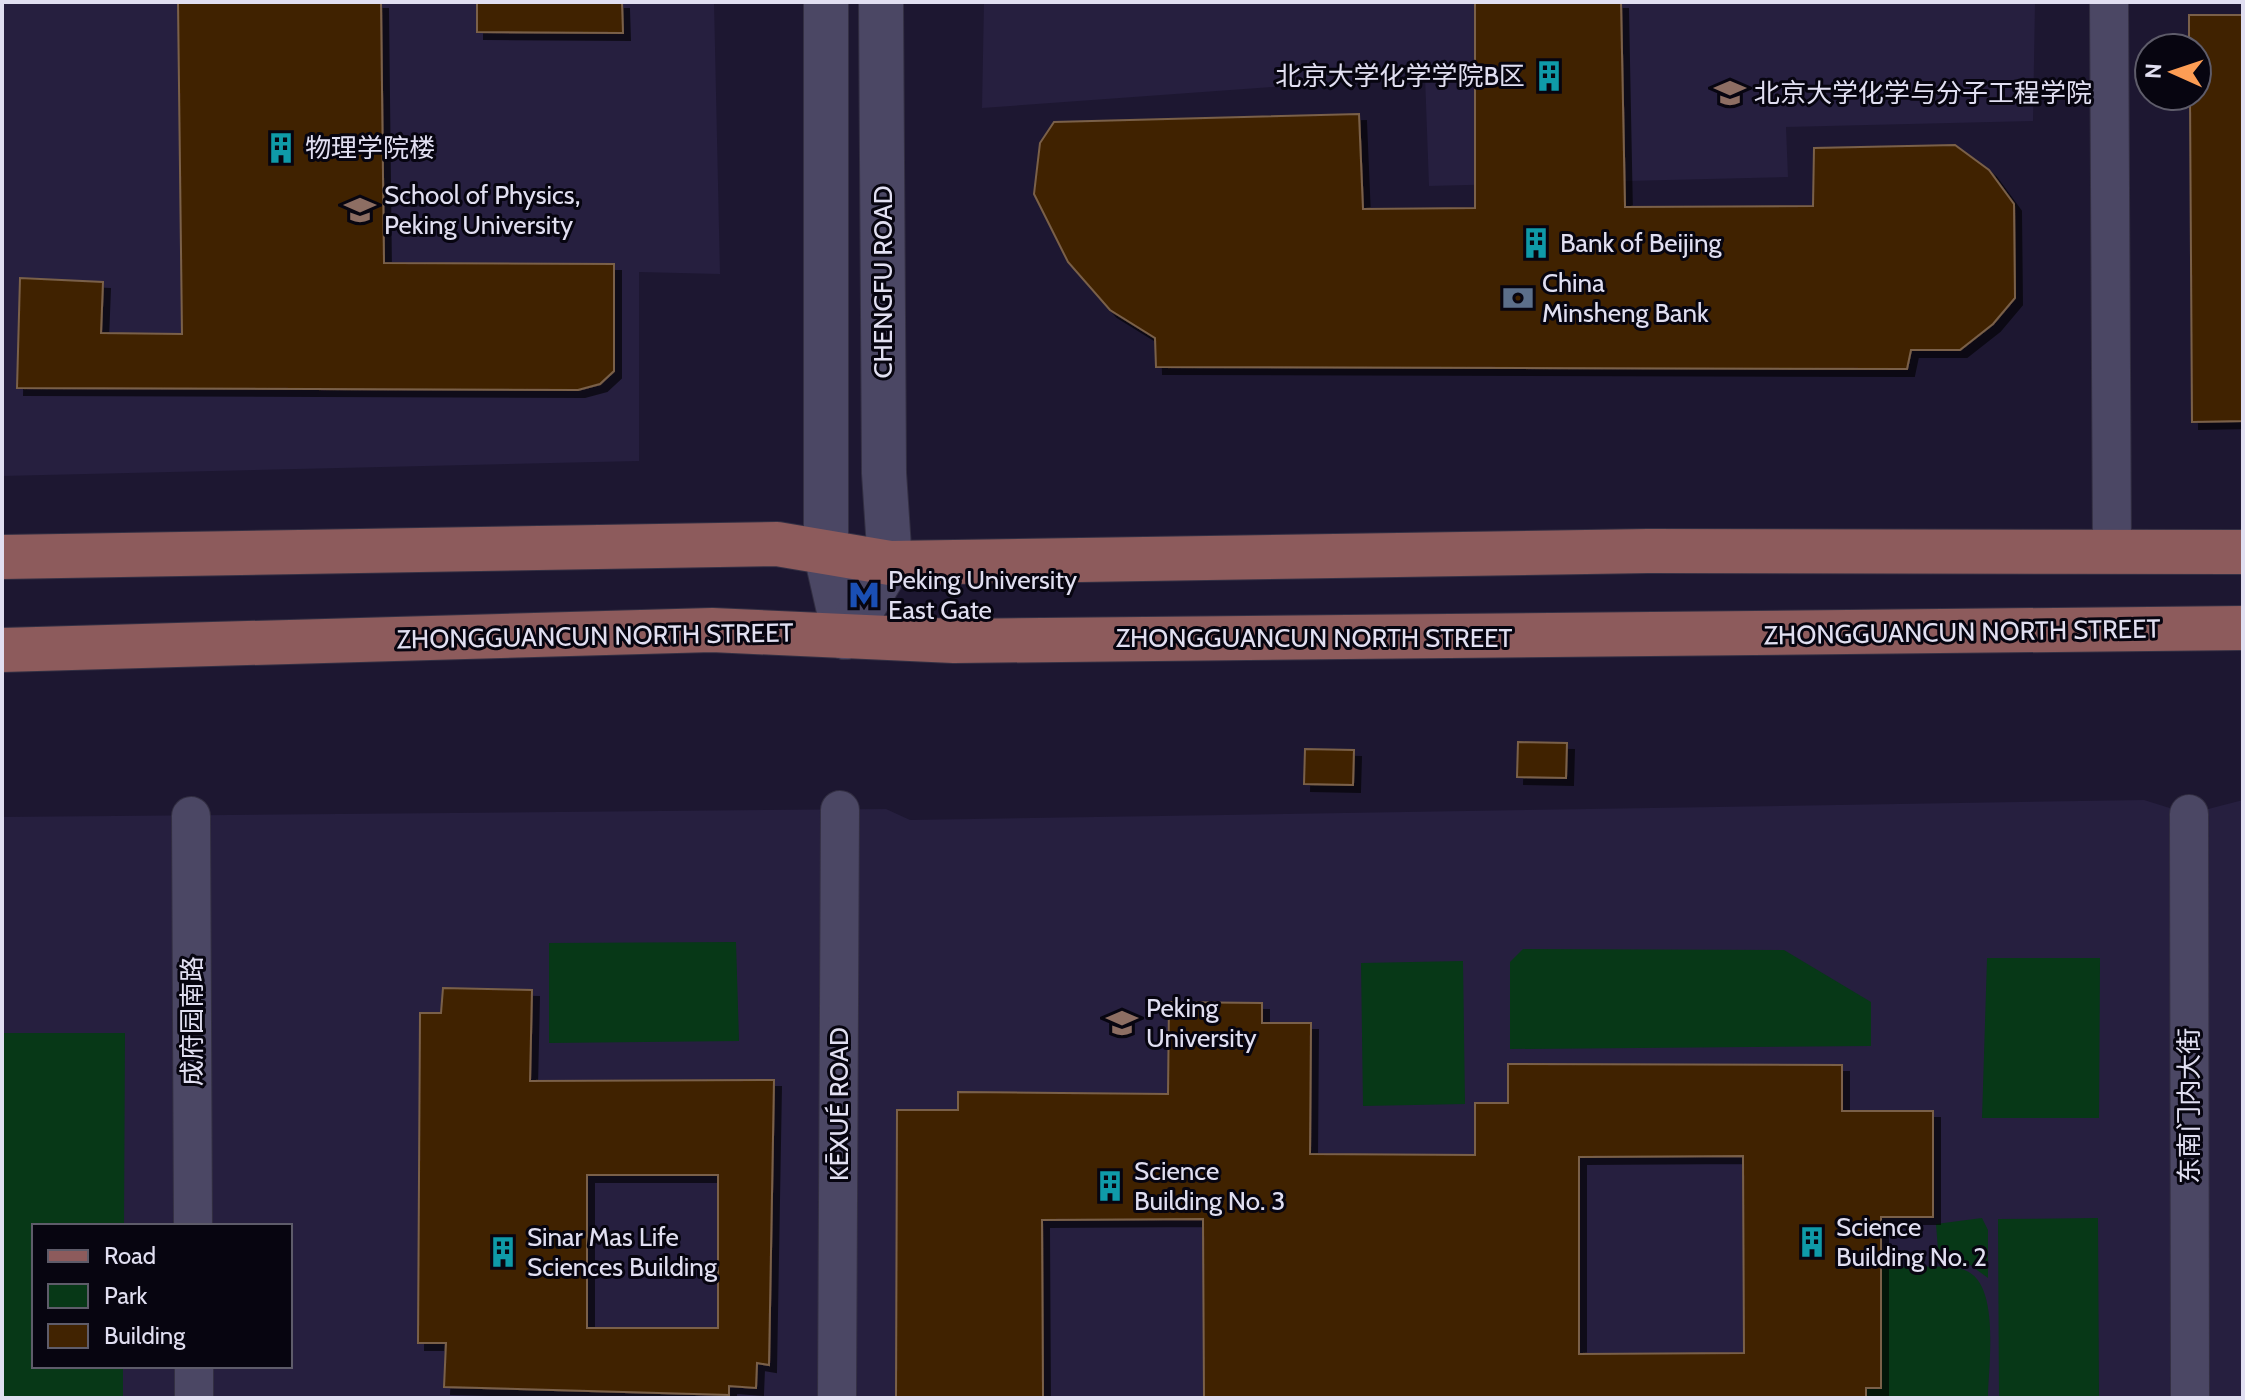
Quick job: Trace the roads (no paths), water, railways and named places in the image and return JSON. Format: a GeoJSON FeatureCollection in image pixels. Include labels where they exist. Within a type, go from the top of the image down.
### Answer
{"type":"FeatureCollection","features":[{"type":"Feature","properties":{"kind":"main road"},"geometry":{"type":"LineString","coordinates":[[826,2],[826,554],[845,637]]}},
{"type":"Feature","properties":{"kind":"main road","name":"CHENGFU ROAD"},"geometry":{"type":"LineString","coordinates":[[881,2],[884,473],[890,563]]}},
{"type":"Feature","properties":{"kind":"main road"},"geometry":{"type":"LineString","coordinates":[[2,557],[777,544],[890,563],[1648,551],[2243,552]]}},
{"type":"Feature","properties":{"kind":"main road"},"geometry":{"type":"LineString","coordinates":[[845,637],[890,563]]}},
{"type":"Feature","properties":{"kind":"main road","name":"ZHONGGUANCUN NORTH STREET"},"geometry":{"type":"LineString","coordinates":[[2,650],[712,630],[777,630],[845,637],[954,641],[2243,628]]}},
{"type":"Feature","properties":{"kind":"street"},"geometry":{"type":"LineString","coordinates":[[2109,2],[2112,552]]}},
{"type":"Feature","properties":{"kind":"street","name":"KĒXUÉ ROAD"},"geometry":{"type":"LineString","coordinates":[[837,1398],[840,810]]}},
{"type":"Feature","properties":{"kind":"street","name":"东南门内大街"},"geometry":{"type":"LineString","coordinates":[[2189,814],[2190,1398]]}},
{"type":"Feature","properties":{"kind":"street","name":"成府园南路"},"geometry":{"type":"LineString","coordinates":[[191,816],[193,1224]]}},
{"type":"Feature","properties":{"kind":"street"},"geometry":{"type":"LineString","coordinates":[[194,1368],[194,1398]]}},
{"type":"Feature","properties":{"kind":"place","name":"北京大学化学学院B区"},"geometry":{"type":"Point","coordinates":[1549,76]}},
{"type":"Feature","properties":{"kind":"place","name":"北京大学化学与分子工程学院"},"geometry":{"type":"Point","coordinates":[1730,93]}},
{"type":"Feature","properties":{"kind":"place","name":"物理学院楼"},"geometry":{"type":"Point","coordinates":[281,148]}},
{"type":"Feature","properties":{"kind":"place","name":"School of Physics, Peking University"},"geometry":{"type":"Point","coordinates":[360,210]}},
{"type":"Feature","properties":{"kind":"place","name":"Bank of Beijing"},"geometry":{"type":"Point","coordinates":[1536,243]}},
{"type":"Feature","properties":{"kind":"place","name":"China Minsheng Bank"},"geometry":{"type":"Point","coordinates":[1518,298]}},
{"type":"Feature","properties":{"kind":"place","name":"Peking University East Gate"},"geometry":{"type":"Point","coordinates":[864,595]}},
{"type":"Feature","properties":{"kind":"place","name":"Peking University"},"geometry":{"type":"Point","coordinates":[1122,1023]}},
{"type":"Feature","properties":{"kind":"place","name":"Science Building No. 3"},"geometry":{"type":"Point","coordinates":[1110,1186]}},
{"type":"Feature","properties":{"kind":"place","name":"Science Building No. 2"},"geometry":{"type":"Point","coordinates":[1812,1242]}},
{"type":"Feature","properties":{"kind":"place","name":"Sinar Mas Life Sciences Building"},"geometry":{"type":"Point","coordinates":[503,1252]}}]}
